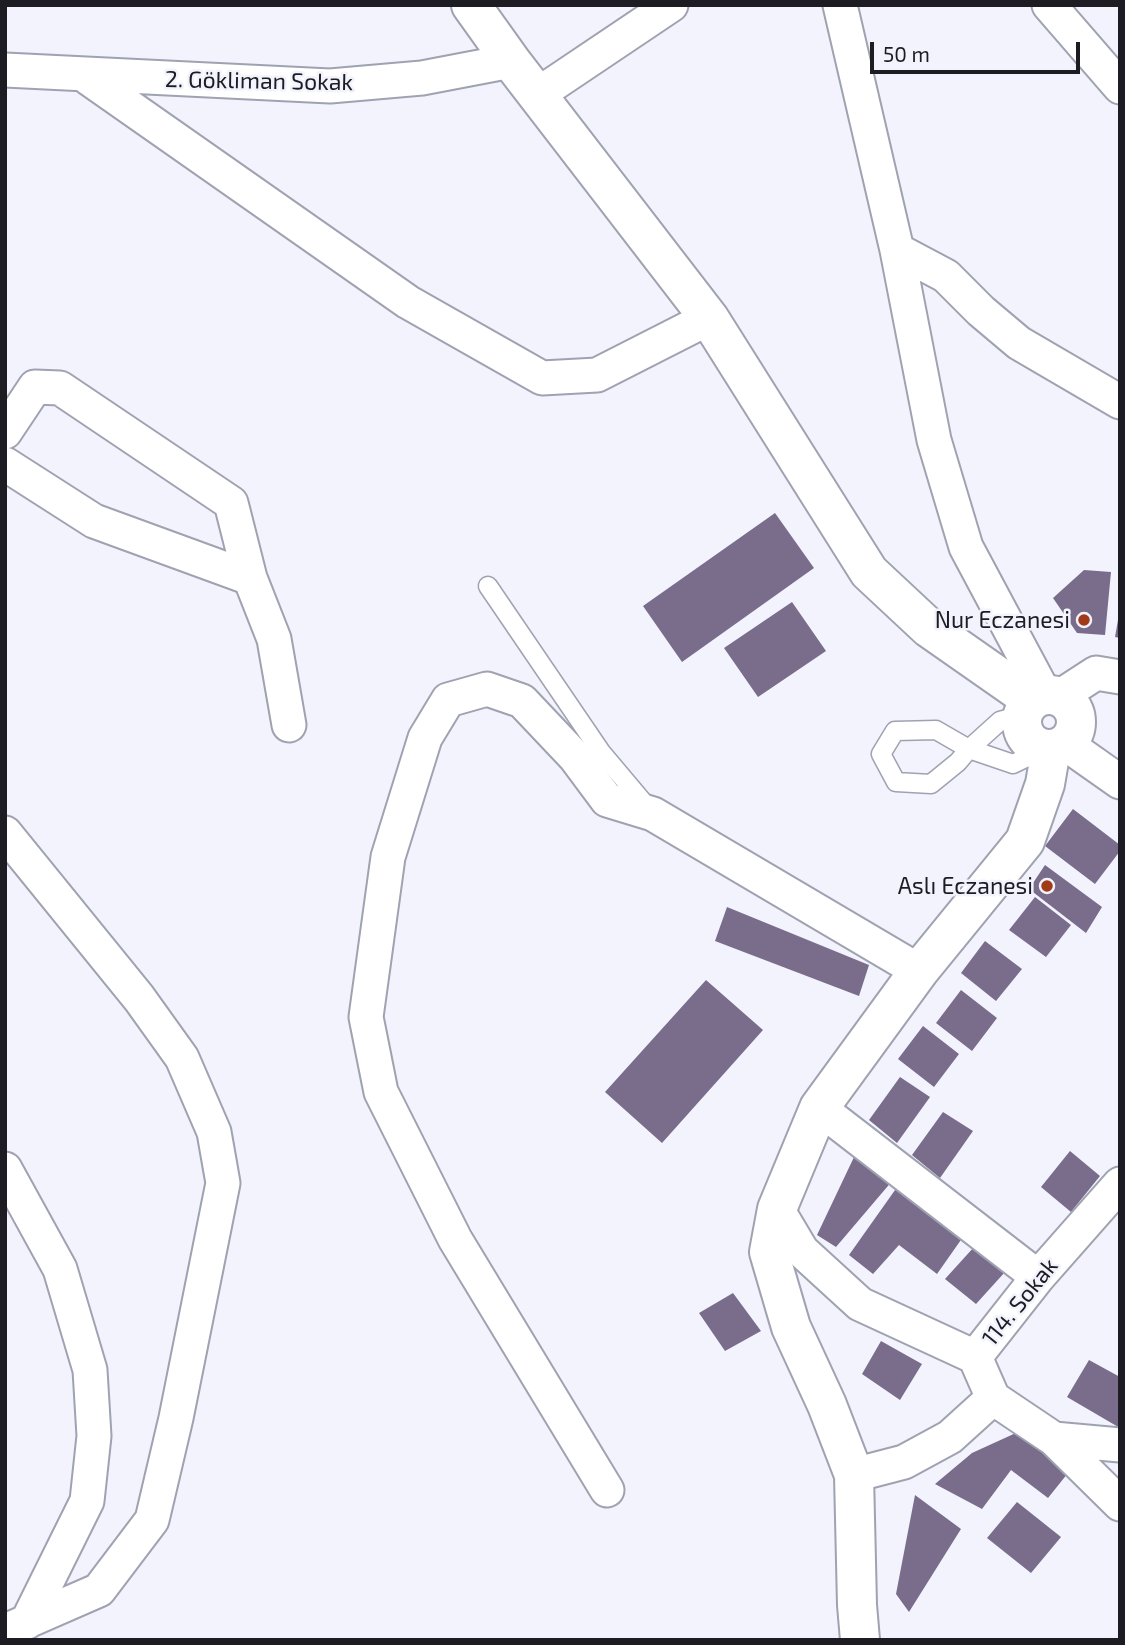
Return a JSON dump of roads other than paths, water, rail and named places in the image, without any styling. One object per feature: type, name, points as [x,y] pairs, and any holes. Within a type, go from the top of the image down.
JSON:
[{"type":"street","points":[[471,5],[709,318],[869,572],[929,628],[1040,702],[1073,709],[1076,719],[1076,728],[1054,747],[1045,784],[1025,841],[919,971],[819,1108],[777,1209],[769,1252],[791,1327],[827,1405],[854,1475],[860,1640]]},
{"type":"street","points":[[537,95],[671,5]]},
{"type":"street","points":[[840,5],[897,250],[934,440],[966,547],[1040,702]]},
{"type":"street","points":[[1049,5],[1120,87]]},
{"type":"street","name":"2. Gökliman Sokak","points":[[5,70],[330,86],[422,78],[511,61]]},
{"type":"street","points":[[84,75],[408,302],[542,378],[597,375],[709,318]]},
{"type":"street","points":[[897,250],[946,275],[981,311],[1019,342],[1120,402]]},
{"type":"street","points":[[5,432],[35,387],[60,388],[231,503],[250,578],[274,639],[289,725]]},
{"type":"street","points":[[5,464],[94,521],[250,578]]},
{"type":"street","points":[[1040,702],[1096,673],[1120,677]]},
{"type":"street","points":[[607,1490],[449,1227],[381,1092],[366,1017],[387,858],[425,738],[448,700],[487,688],[522,701],[575,757],[607,800],[653,814],[919,971]]},
{"type":"street","points":[[1054,747],[1120,782]]},
{"type":"street","points":[[5,833],[139,998],[182,1058],[214,1132],[223,1183],[176,1418],[152,1520],[99,1590],[16,1627]]},
{"type":"street","points":[[819,1108],[1038,1277]]},
{"type":"street","points":[[5,1169],[60,1269],[90,1370],[94,1436],[87,1501],[16,1627]]},
{"type":"street","name":"114. Sokak","points":[[993,1398],[975,1357],[1038,1277],[1120,1184]]},
{"type":"street","points":[[777,1209],[802,1251],[860,1304],[975,1357]]},
{"type":"street","points":[[854,1475],[904,1462],[950,1437],[993,1398],[1054,1439],[1120,1504]]},
{"type":"street","points":[[1054,1439],[1120,1446]]},
{"type":"lane","points":[[488,586],[601,752],[653,814]]},
{"type":"lane","points":[[1040,702],[1000,720],[969,749],[958,762],[931,784],[896,782],[881,754],[895,731],[936,730],[969,749],[1013,764],[1054,747]]},
{"type":"place","name":"Nur Eczanesi","points":[[1084,620]]},
{"type":"place","name":"Aslı Eczanesi","points":[[1047,886]]}]
